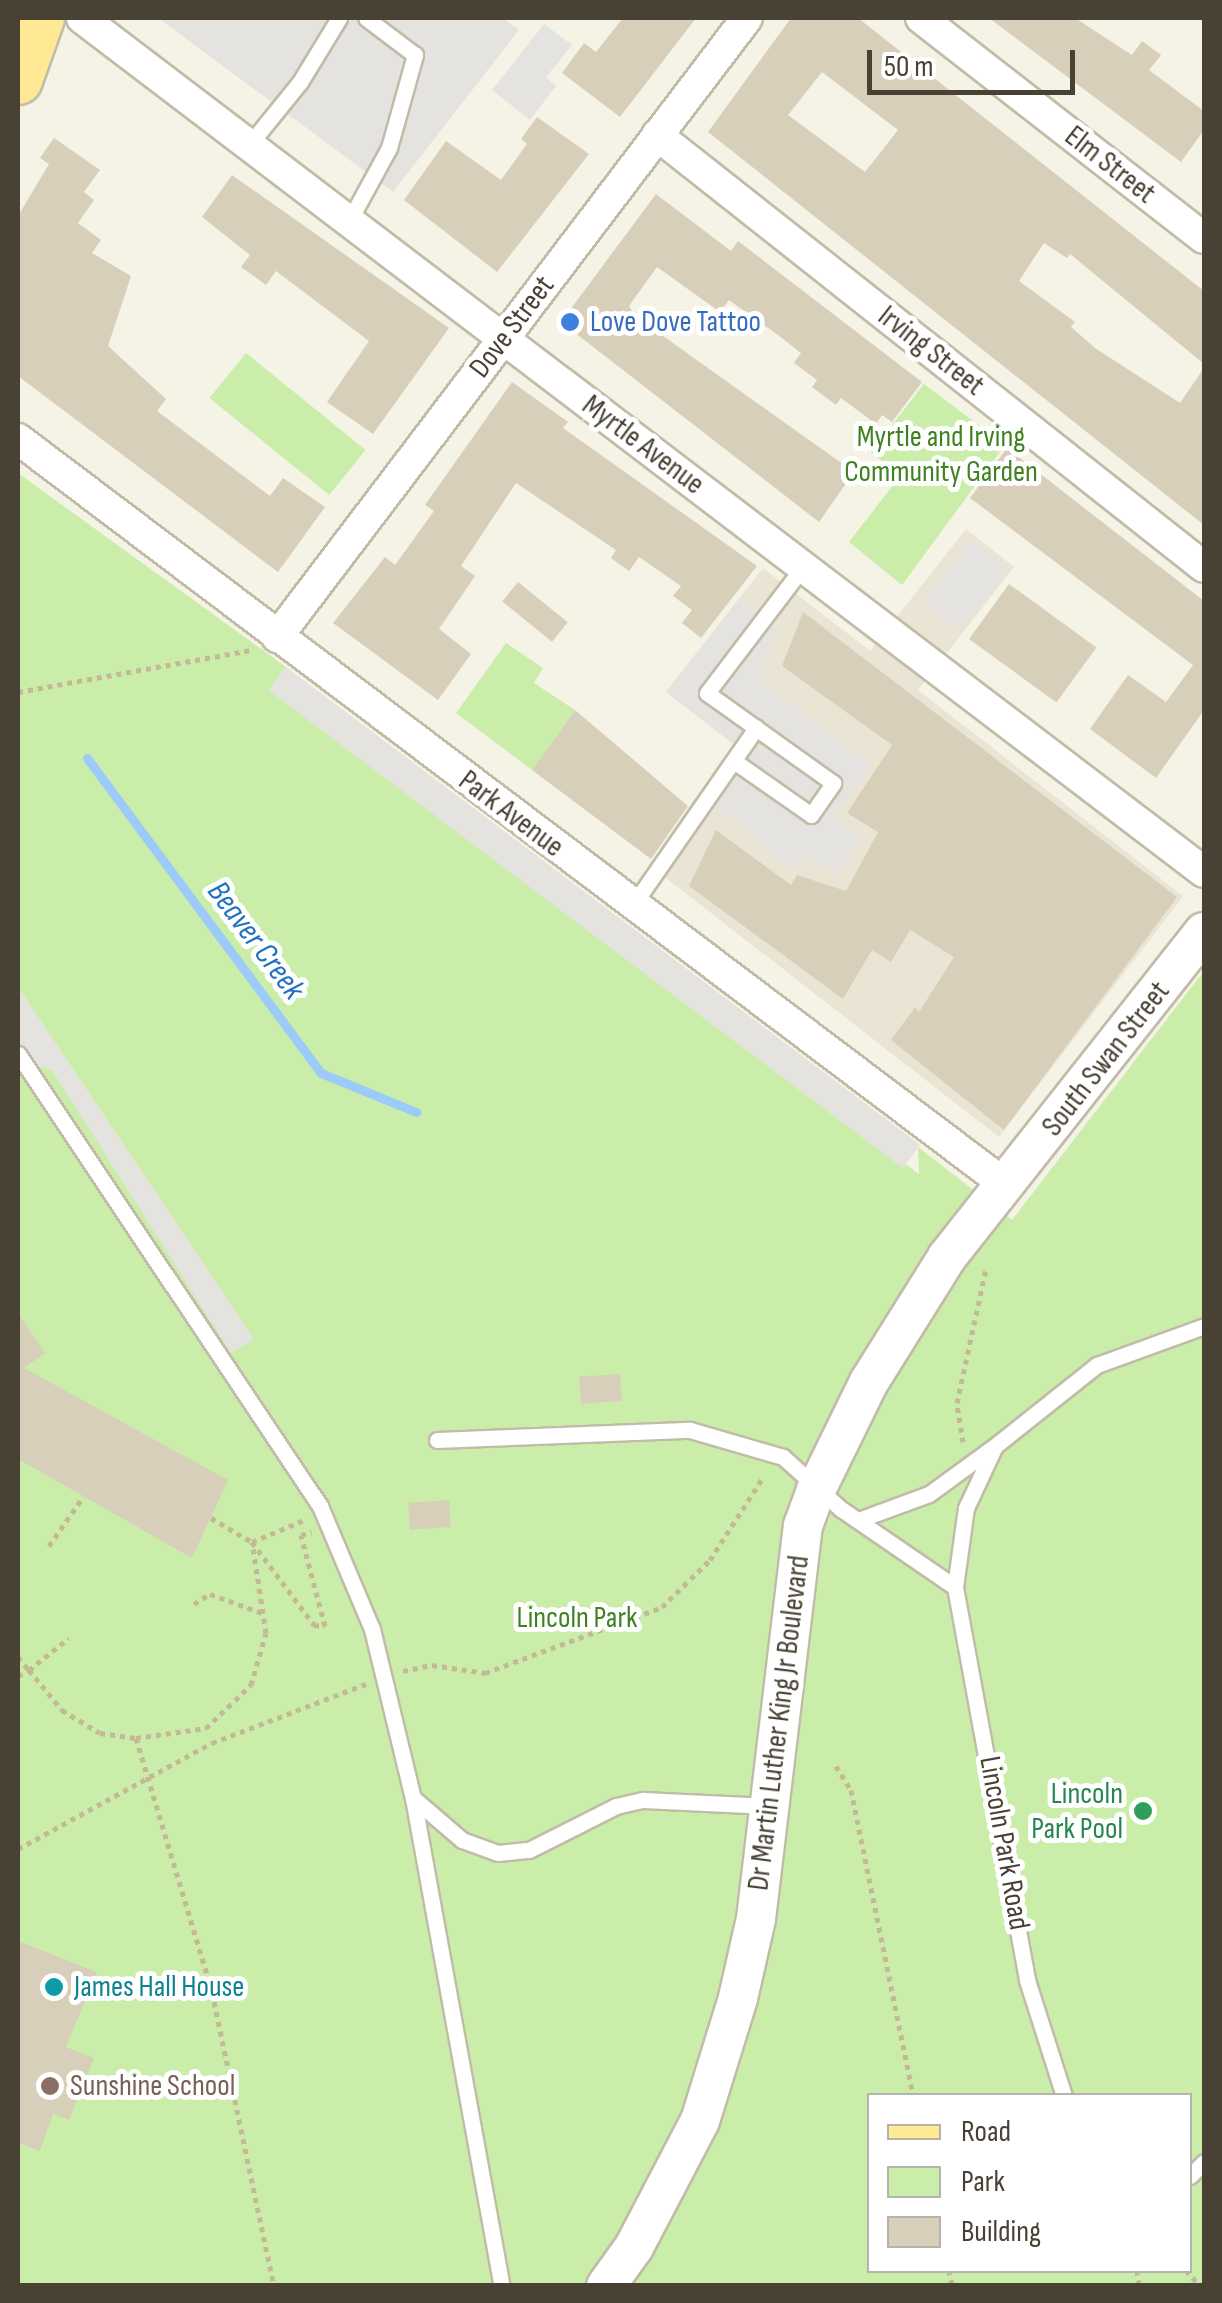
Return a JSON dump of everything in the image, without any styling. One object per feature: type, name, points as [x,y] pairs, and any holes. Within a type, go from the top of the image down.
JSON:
[{"type":"main road","points":[[18,80],[40,18]]},
{"type":"street","name":"Myrtle Avenue","points":[[82,18],[1204,872]]},
{"type":"street","name":"Dove Street","points":[[276,638],[747,18]]},
{"type":"street","name":"Elm Street","points":[[921,18],[1204,238]]},
{"type":"street","name":"Irving Street","points":[[658,135],[1204,567]]},
{"type":"street","name":"Park Avenue","points":[[18,439],[276,638],[1007,1186]]},
{"type":"street","name":"South Swan Street","points":[[1007,1186],[1204,932]]},
{"type":"street","name":"Dr Martin Luther King Jr Boulevard","points":[[606,2286],[634,2247],[700,2122],[756,1919],[803,1526],[816,1490],[869,1382],[947,1257],[1007,1186]]},
{"type":"lane","points":[[249,144],[300,82],[339,18]]},
{"type":"lane","points":[[349,221],[390,148],[415,55],[366,18]]},
{"type":"lane","points":[[734,761],[810,815],[833,784],[707,693],[803,567]]},
{"type":"lane","points":[[633,905],[756,728]]},
{"type":"lane","points":[[18,1054],[320,1506],[372,1629],[412,1798],[502,2286]]},
{"type":"lane","name":"Lincoln Park Road","points":[[861,1519],[929,1494],[1097,1365],[1204,1326]]},
{"type":"lane","points":[[437,1440],[690,1430],[782,1457],[816,1490],[955,1586]]},
{"type":"lane","name":"Lincoln Park Road","points":[[995,1446],[966,1508],[955,1586],[1027,1980],[1063,2093]]},
{"type":"lane","points":[[412,1798],[462,1840],[498,1852],[528,1850],[616,1806],[643,1800],[769,1806]]},
{"type":"path","points":[[18,692],[251,650],[276,638]]},
{"type":"path","points":[[972,1463],[958,1403],[986,1269]]},
{"type":"path","points":[[400,1672],[432,1665],[485,1673],[662,1607],[710,1560],[762,1478]]},
{"type":"path","points":[[49,1546],[83,1497]]},
{"type":"path","points":[[252,1542],[320,1506]]},
{"type":"path","points":[[211,1518],[252,1542],[314,1625],[325,1626],[301,1535],[329,1527]]},
{"type":"path","points":[[18,1658],[62,1710],[100,1733],[136,1738],[206,1728],[227,1714],[251,1686],[265,1614],[252,1542]]},
{"type":"path","points":[[194,1604],[210,1594],[265,1614]]},
{"type":"path","points":[[18,1676],[69,1638]]},
{"type":"path","points":[[18,1849],[212,1743],[366,1684]]},
{"type":"path","points":[[136,1738],[212,1992],[274,2286]]},
{"type":"path","points":[[836,1766],[851,1790],[912,2093]]},
{"type":"shaded area","points":[[158,18],[503,18],[519,30],[393,192]]},
{"type":"shaded area","points":[[544,24],[572,45],[546,77],[556,86],[530,120],[492,90]]},
{"type":"shaded area","points":[[966,529],[1014,567],[918,690],[1183,896],[999,1137],[652,867],[737,747],[666,692],[763,568],[870,651]]},
{"type":"shaded area","points":[[971,540],[1009,570],[961,631],[923,601]]},
{"type":"shaded area","points":[[739,599],[777,631],[759,680],[871,765],[835,816],[861,839],[839,872],[799,858],[793,871],[702,795],[737,746],[666,692]]},
{"type":"shaded area","points":[[286,667],[920,1145],[903,1168],[269,690]]},
{"type":"shaded area","points":[[18,987],[254,1339],[231,1353],[52,1070],[18,1061]]},
{"type":"green space","points":[[246,353],[366,450],[329,495],[209,398]]},
{"type":"green space","name":"Myrtle and Irving Community Garden","points":[[924,384],[1005,445],[902,585],[849,542],[900,476],[871,452]]},
{"type":"green space","name":"Lincoln Park","points":[[18,473],[286,667],[287,696],[919,1174],[918,1147],[1012,1220],[1204,971],[1204,2285],[18,2285]]},
{"type":"green space","points":[[506,643],[543,668],[534,683],[575,710],[532,770],[456,713]]},
{"type":"building","points":[[623,18],[696,18],[620,117],[562,73],[584,43],[596,52]]},
{"type":"building","points":[[791,18],[858,18],[1204,291],[1204,364],[1070,254],[1067,258],[1044,243],[1019,281],[1075,322],[1071,327],[1095,348],[1180,403],[1204,368],[1204,525],[708,132]],"holes":[[[822,72],[898,130],[865,172],[788,115]]]},
{"type":"building","points":[[989,18],[1075,18],[1132,55],[1142,41],[1161,55],[1149,70],[1204,111],[1204,130],[1181,162]]},
{"type":"building","points":[[537,117],[589,154],[497,272],[404,200],[446,141],[501,180],[527,144],[521,139]]},
{"type":"building","points":[[54,138],[100,170],[84,192],[94,200],[78,223],[101,240],[92,253],[131,276],[108,346],[166,399],[157,411],[270,496],[283,478],[325,507],[278,572],[18,376],[18,216],[49,164],[40,158]]},
{"type":"building","points":[[232,175],[449,328],[373,434],[327,402],[369,341],[276,271],[266,285],[241,267],[250,255],[202,217]]},
{"type":"building","points":[[656,194],[731,251],[738,241],[922,382],[892,422],[882,415],[876,424],[841,398],[836,405],[812,387],[817,380],[794,363],[801,353],[778,335],[729,300],[720,312],[657,267],[629,306],[635,316],[854,472],[819,522],[561,322]]},
{"type":"building","points":[[512,382],[568,422],[563,428],[757,566],[701,638],[682,623],[692,610],[673,596],[681,586],[639,557],[629,571],[611,558],[616,550],[516,483],[461,566],[475,576],[439,629],[471,654],[438,700],[333,623],[385,557],[395,565],[434,511],[425,505]]},
{"type":"building","points":[[1007,448],[1204,601],[1204,710],[1156,778],[1090,729],[1128,675],[1166,702],[1193,665],[970,498]]},
{"type":"building","points":[[518,582],[568,622],[552,642],[502,601]]},
{"type":"building","points":[[1009,584],[1096,647],[1056,702],[969,639]]},
{"type":"building","points":[[803,612],[1177,897],[1004,1130],[891,1040],[915,1007],[919,1012],[954,957],[910,930],[891,962],[872,950],[843,999],[689,886],[716,830],[791,885],[797,875],[846,891],[878,832],[847,813],[892,745],[782,666]]},
{"type":"building","points":[[575,710],[688,806],[651,859],[532,770]]},
{"type":"building","points":[[18,1313],[45,1353],[24,1368],[228,1480],[192,1558],[18,1459]]},
{"type":"building","points":[[620,1374],[622,1401],[581,1404],[579,1377]]},
{"type":"building","points":[[449,1500],[451,1527],[410,1530],[408,1503]]},
{"type":"building","points":[[18,1941],[97,1972],[66,2047],[94,2058],[69,2120],[53,2114],[40,2151],[18,2143]]},
{"type":"waterway","name":"Beaver Creek","points":[[87,758],[321,1073],[416,1112]]},
{"type":"place","name":"Love Dove Tattoo","points":[[570,322]]},
{"type":"place","name":"Lincoln Park Pool","points":[[1143,1811]]},
{"type":"place","name":"James Hall House","points":[[54,1987]]},
{"type":"place","name":"Sunshine School","points":[[50,2086]]}]
